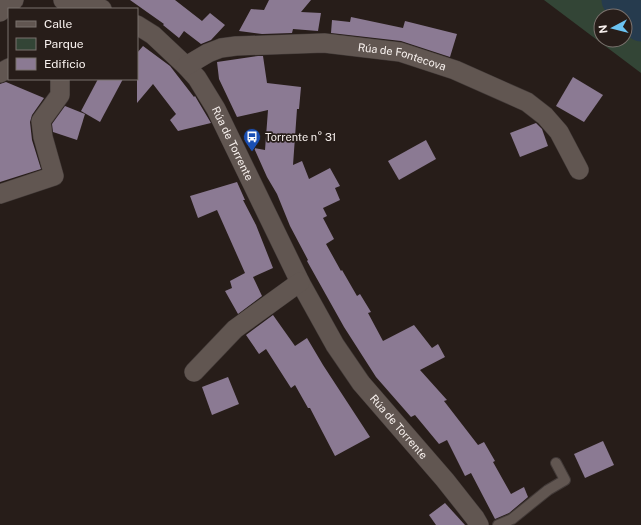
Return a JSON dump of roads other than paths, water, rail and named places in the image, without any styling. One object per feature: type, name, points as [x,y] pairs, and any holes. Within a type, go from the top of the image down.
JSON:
[{"type":"street","points":[[0,12],[14,0]]},
{"type":"street","name":"Rúa de Torrente","points":[[138,26],[153,35],[197,78],[216,109],[300,282],[335,345],[348,365],[445,480],[479,525]]},
{"type":"street","name":"Rúa de Fontecova","points":[[186,66],[208,53],[221,48],[236,46],[324,43],[400,52],[455,70],[527,102],[545,116],[559,132],[580,170]]},
{"type":"street","points":[[0,194],[54,176],[43,137],[41,121],[60,96],[60,80]]},
{"type":"street","points":[[194,372],[235,329],[300,282]]},
{"type":"lane","points":[[498,525],[512,519],[548,490],[565,480],[556,463]]},
{"type":"waterway","points":[[618,0],[641,25]]},
{"type":"place","name":"Torrente n° 31","points":[[252,152]]}]
